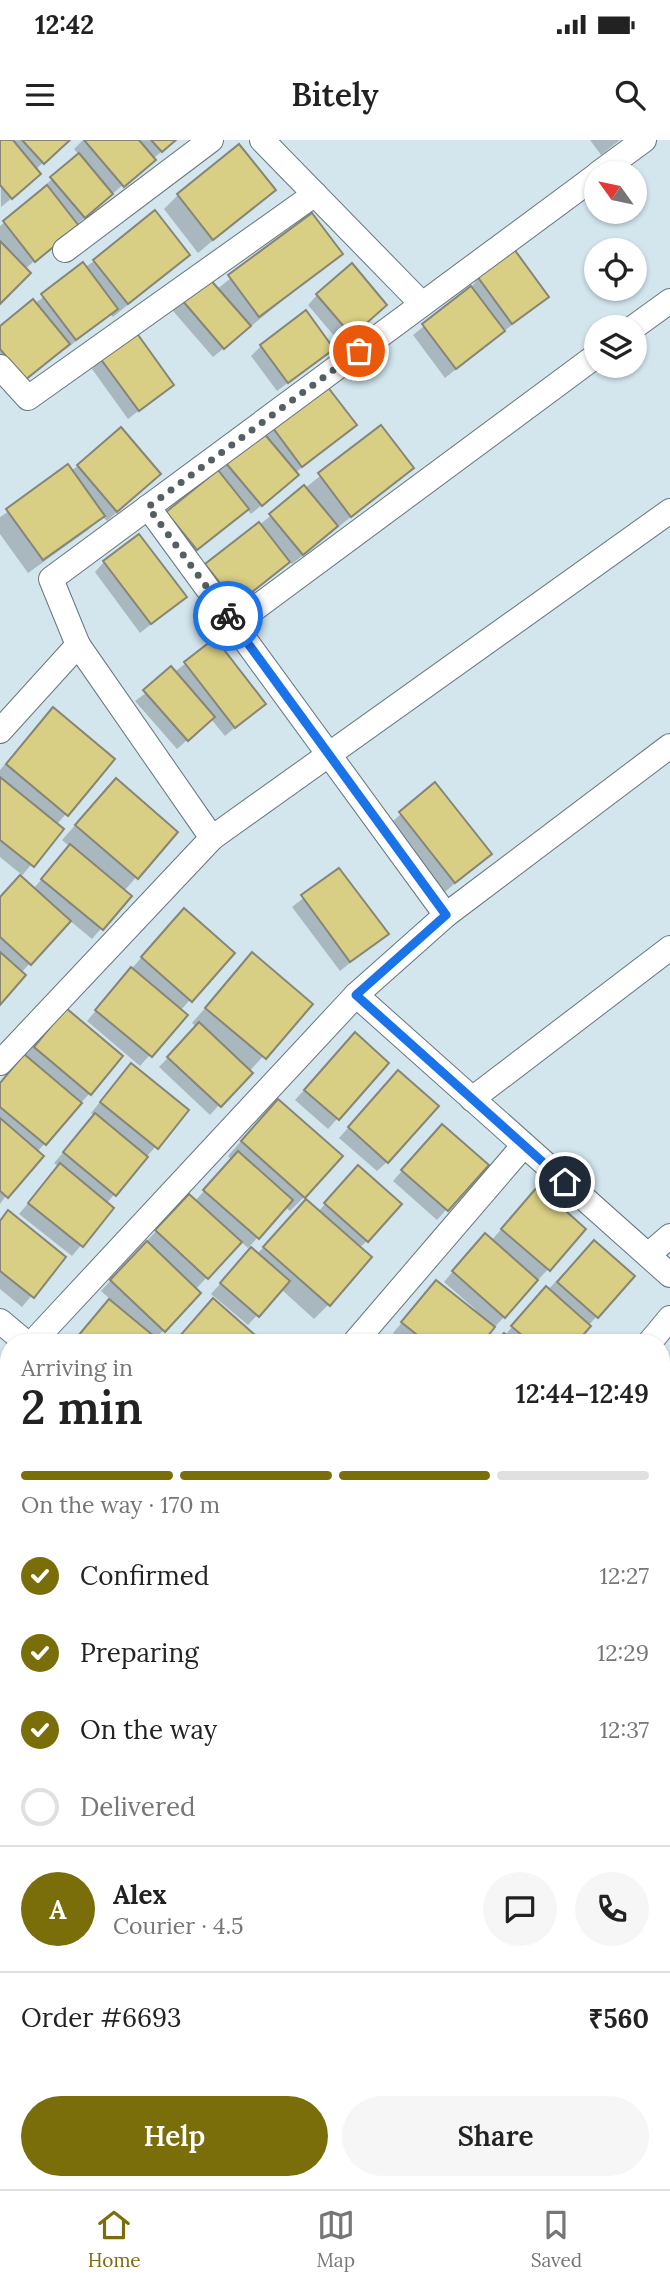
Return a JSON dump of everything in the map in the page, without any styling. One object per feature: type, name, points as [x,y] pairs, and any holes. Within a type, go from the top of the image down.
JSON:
[{"type":"street","points":[[65,250],[211,140]]},
{"type":"street","points":[[262,140],[422,304]]},
{"type":"street","points":[[616,161],[644,140]]},
{"type":"street","points":[[212,838],[78,645],[51,579],[584,184]]},
{"type":"street","points":[[0,367],[28,398],[315,194]]},
{"type":"street","points":[[647,318],[670,301]]},
{"type":"street","points":[[234,624],[584,365]]},
{"type":"street","points":[[148,507],[446,915]]},
{"type":"street","points":[[0,1063],[212,838],[670,511]]},
{"type":"street","points":[[0,731],[78,645]]},
{"type":"street","points":[[40,1334],[356,995],[446,915],[670,747]]},
{"type":"street","points":[[472,1098],[670,948]]},
{"type":"street","points":[[356,995],[670,1275]]},
{"type":"street","points":[[362,1334],[524,1145]]},
{"type":"street","points":[[648,1255],[670,1236]]},
{"type":"street","points":[[657,1334],[670,1318]]},
{"type":"street","points":[[0,1321],[15,1334]]},
{"type":"building","points":[[0,140],[13,140],[41,174],[12,199],[0,185]]},
{"type":"building","points":[[22,140],[70,140],[44,164]]},
{"type":"building","points":[[84,140],[139,140],[156,160],[124,187]]},
{"type":"building","points":[[151,140],[176,140],[162,152]]},
{"type":"building","points":[[239,144],[276,190],[213,240],[177,194]]},
{"type":"building","points":[[79,153],[113,194],[85,218],[50,177]]},
{"type":"building","points":[[47,185],[79,226],[35,262],[3,221]]},
{"type":"building","points":[[155,210],[190,255],[128,304],[93,260]]},
{"type":"building","points":[[312,213],[343,254],[259,317],[228,275]]},
{"type":"building","points":[[0,241],[31,273],[0,304]]},
{"type":"building","points":[[514,249],[549,297],[512,324],[477,276]]},
{"type":"building","points":[[83,262],[118,309],[76,340],[41,294]]},
{"type":"building","points":[[352,263],[387,305],[352,336],[316,294]]},
{"type":"building","points":[[208,277],[251,326],[224,349],[182,300]]},
{"type":"building","points":[[471,286],[505,331],[456,369],[422,324]]},
{"type":"building","points":[[33,299],[70,344],[25,380],[0,349],[0,326]]},
{"type":"building","points":[[306,310],[334,349],[288,383],[260,345]]},
{"type":"building","points":[[136,332],[174,385],[139,411],[100,358]]},
{"type":"building","points":[[327,386],[357,425],[302,467],[273,428]]},
{"type":"building","points":[[381,425],[414,468],[351,517],[318,473]]},
{"type":"building","points":[[121,427],[161,474],[117,512],[77,465]]},
{"type":"building","points":[[262,431],[299,475],[262,506],[225,462]]},
{"type":"building","points":[[68,464],[105,516],[43,560],[6,509]]},
{"type":"building","points":[[218,470],[249,509],[197,550],[166,512]]},
{"type":"building","points":[[304,485],[338,526],[303,555],[269,514]]},
{"type":"building","points":[[259,522],[290,562],[237,604],[205,564]]},
{"type":"building","points":[[139,534],[187,597],[151,624],[103,561]]},
{"type":"building","points":[[215,638],[266,704],[235,728],[184,662]]},
{"type":"building","points":[[171,666],[215,717],[188,741],[143,690]]},
{"type":"building","points":[[53,707],[115,759],[68,816],[6,764]]},
{"type":"building","points":[[0,777],[64,829],[34,867],[0,840]]},
{"type":"building","points":[[116,778],[178,832],[138,879],[75,825]]},
{"type":"building","points":[[435,782],[492,854],[455,883],[399,812]]},
{"type":"building","points":[[70,844],[132,896],[103,930],[41,879]]},
{"type":"building","points":[[339,868],[389,934],[350,962],[301,895]]},
{"type":"building","points":[[20,875],[71,921],[31,965],[0,937],[0,897]]},
{"type":"building","points":[[184,908],[235,953],[192,1002],[141,957]]},
{"type":"building","points":[[0,952],[26,975],[0,1005]]},
{"type":"building","points":[[252,952],[313,1004],[266,1059],[205,1008]]},
{"type":"building","points":[[131,967],[188,1015],[152,1057],[95,1010]]},
{"type":"building","points":[[66,1008],[123,1056],[91,1095],[34,1047]]},
{"type":"building","points":[[199,1022],[253,1073],[221,1107],[167,1057]]},
{"type":"building","points":[[355,1032],[389,1063],[339,1120],[304,1090]]},
{"type":"building","points":[[24,1054],[82,1103],[46,1145],[0,1107],[0,1083]]},
{"type":"building","points":[[131,1063],[189,1110],[158,1149],[100,1102]]},
{"type":"building","points":[[398,1070],[439,1106],[388,1163],[348,1127]]},
{"type":"building","points":[[278,1099],[343,1156],[305,1198],[241,1141]]},
{"type":"building","points":[[95,1113],[148,1157],[116,1196],[63,1152]]},
{"type":"building","points":[[0,1118],[44,1156],[8,1198],[0,1191]]},
{"type":"building","points":[[442,1124],[489,1165],[448,1211],[401,1170]]},
{"type":"building","points":[[238,1151],[293,1200],[259,1239],[203,1190]]},
{"type":"building","points":[[60,1163],[114,1208],[83,1247],[28,1203]]},
{"type":"building","points":[[358,1165],[402,1204],[368,1242],[324,1203]]},
{"type":"building","points":[[538,1186],[586,1229],[550,1271],[501,1229]]},
{"type":"building","points":[[189,1194],[242,1242],[208,1279],[155,1230]]},
{"type":"building","points":[[306,1199],[372,1257],[330,1306],[263,1247]]},
{"type":"building","points":[[8,1210],[66,1257],[34,1298],[0,1271],[0,1221]]},
{"type":"building","points":[[485,1233],[538,1280],[505,1318],[452,1271]]},
{"type":"building","points":[[594,1240],[635,1276],[598,1318],[557,1282]]},
{"type":"building","points":[[147,1241],[201,1293],[165,1332],[110,1280]]},
{"type":"building","points":[[251,1247],[290,1281],[259,1317],[220,1283]]},
{"type":"building","points":[[436,1280],[495,1327],[489,1334],[416,1334],[401,1322]]},
{"type":"building","points":[[546,1286],[591,1326],[584,1334],[520,1334],[511,1326]]},
{"type":"building","points":[[213,1298],[254,1334],[182,1334]]},
{"type":"building","points":[[109,1299],[151,1334],[80,1334]]},
{"type":"way so far","points":[[228,616],[148,507],[359,351]]},
{"type":"route","points":[[228,616],[446,915],[356,995],[565,1182]]}]
